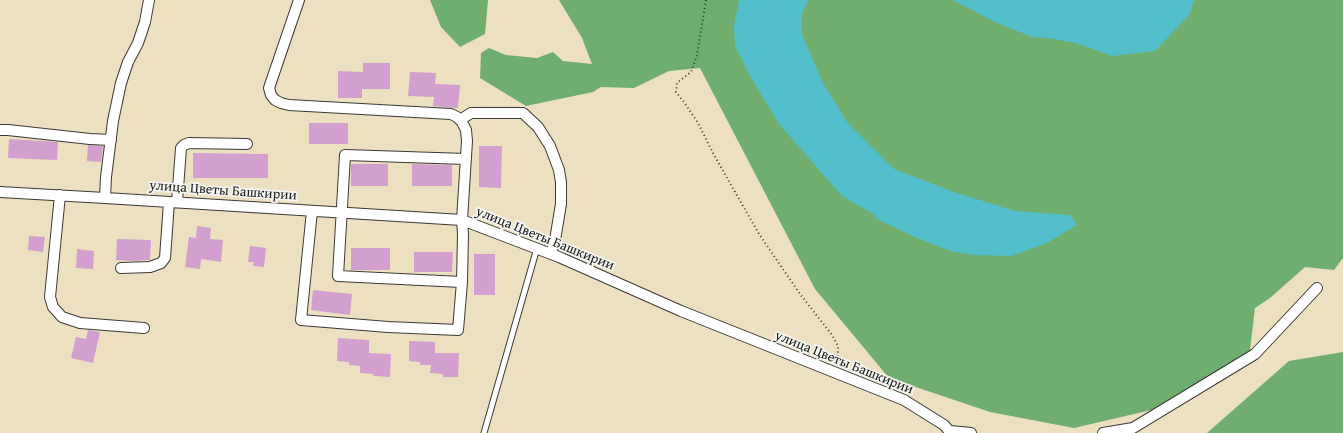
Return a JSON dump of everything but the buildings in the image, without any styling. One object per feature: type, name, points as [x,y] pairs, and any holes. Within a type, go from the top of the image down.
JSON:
[{"type":"street","points":[[105,198],[111,140],[121,83],[128,62],[138,43],[145,22],[149,0]]},
{"type":"street","points":[[299,0],[269,88],[271,95],[275,100],[289,105],[451,114],[460,120],[466,130],[467,140],[462,220],[462,282],[458,330],[388,327],[301,320],[312,211]]},
{"type":"street","points":[[460,120],[471,113],[523,113],[538,127],[550,146],[559,170],[561,182],[561,204],[555,240],[550,253]]},
{"type":"street","points":[[0,130],[111,140]]},
{"type":"street","points":[[121,268],[150,267],[161,263],[165,258],[181,148],[184,144],[247,144]]},
{"type":"street","points":[[462,282],[338,276],[345,155],[466,159]]},
{"type":"street","name":"улица Цветы Башкирии","points":[[0,192],[462,220],[550,253],[681,312],[904,400],[944,425],[950,432]]},
{"type":"street","points":[[60,195],[50,297],[53,307],[62,317],[80,323],[144,328]]},
{"type":"street","points":[[1103,433],[1134,428],[1255,354],[1317,288]]},
{"type":"street","points":[[950,432],[971,433]]},
{"type":"lane","points":[[484,433],[537,248]]},
{"type":"path","points":[[706,0],[697,55],[691,72],[678,83],[676,92],[698,123],[714,156],[759,234],[800,294],[832,334],[838,346],[839,374]]},
{"type":"green space","points":[[430,0],[488,0],[485,34],[460,47],[441,27]]},
{"type":"green space","points":[[559,0],[1343,0],[1343,258],[1334,270],[1305,267],[1270,298],[1255,308],[1250,350],[1177,404],[1074,428],[990,412],[889,378],[815,289],[700,68],[669,71],[634,88],[601,87],[593,92],[526,106],[480,78],[481,53],[489,48],[506,55],[537,58],[553,52],[563,61],[592,64],[582,38]]},
{"type":"green space","points":[[1343,352],[1343,433],[1207,433],[1289,361]]},
{"type":"water","points":[[739,0],[808,0],[802,13],[802,35],[823,83],[847,122],[894,169],[954,192],[1015,211],[1070,215],[1077,225],[1047,243],[1011,256],[973,255],[951,251],[917,238],[879,220],[872,213],[842,196],[779,124],[750,76],[735,46],[734,25]]},
{"type":"water","points":[[953,0],[1194,0],[1189,15],[1155,51],[1112,56],[1076,43],[1032,37],[993,21]]}]
